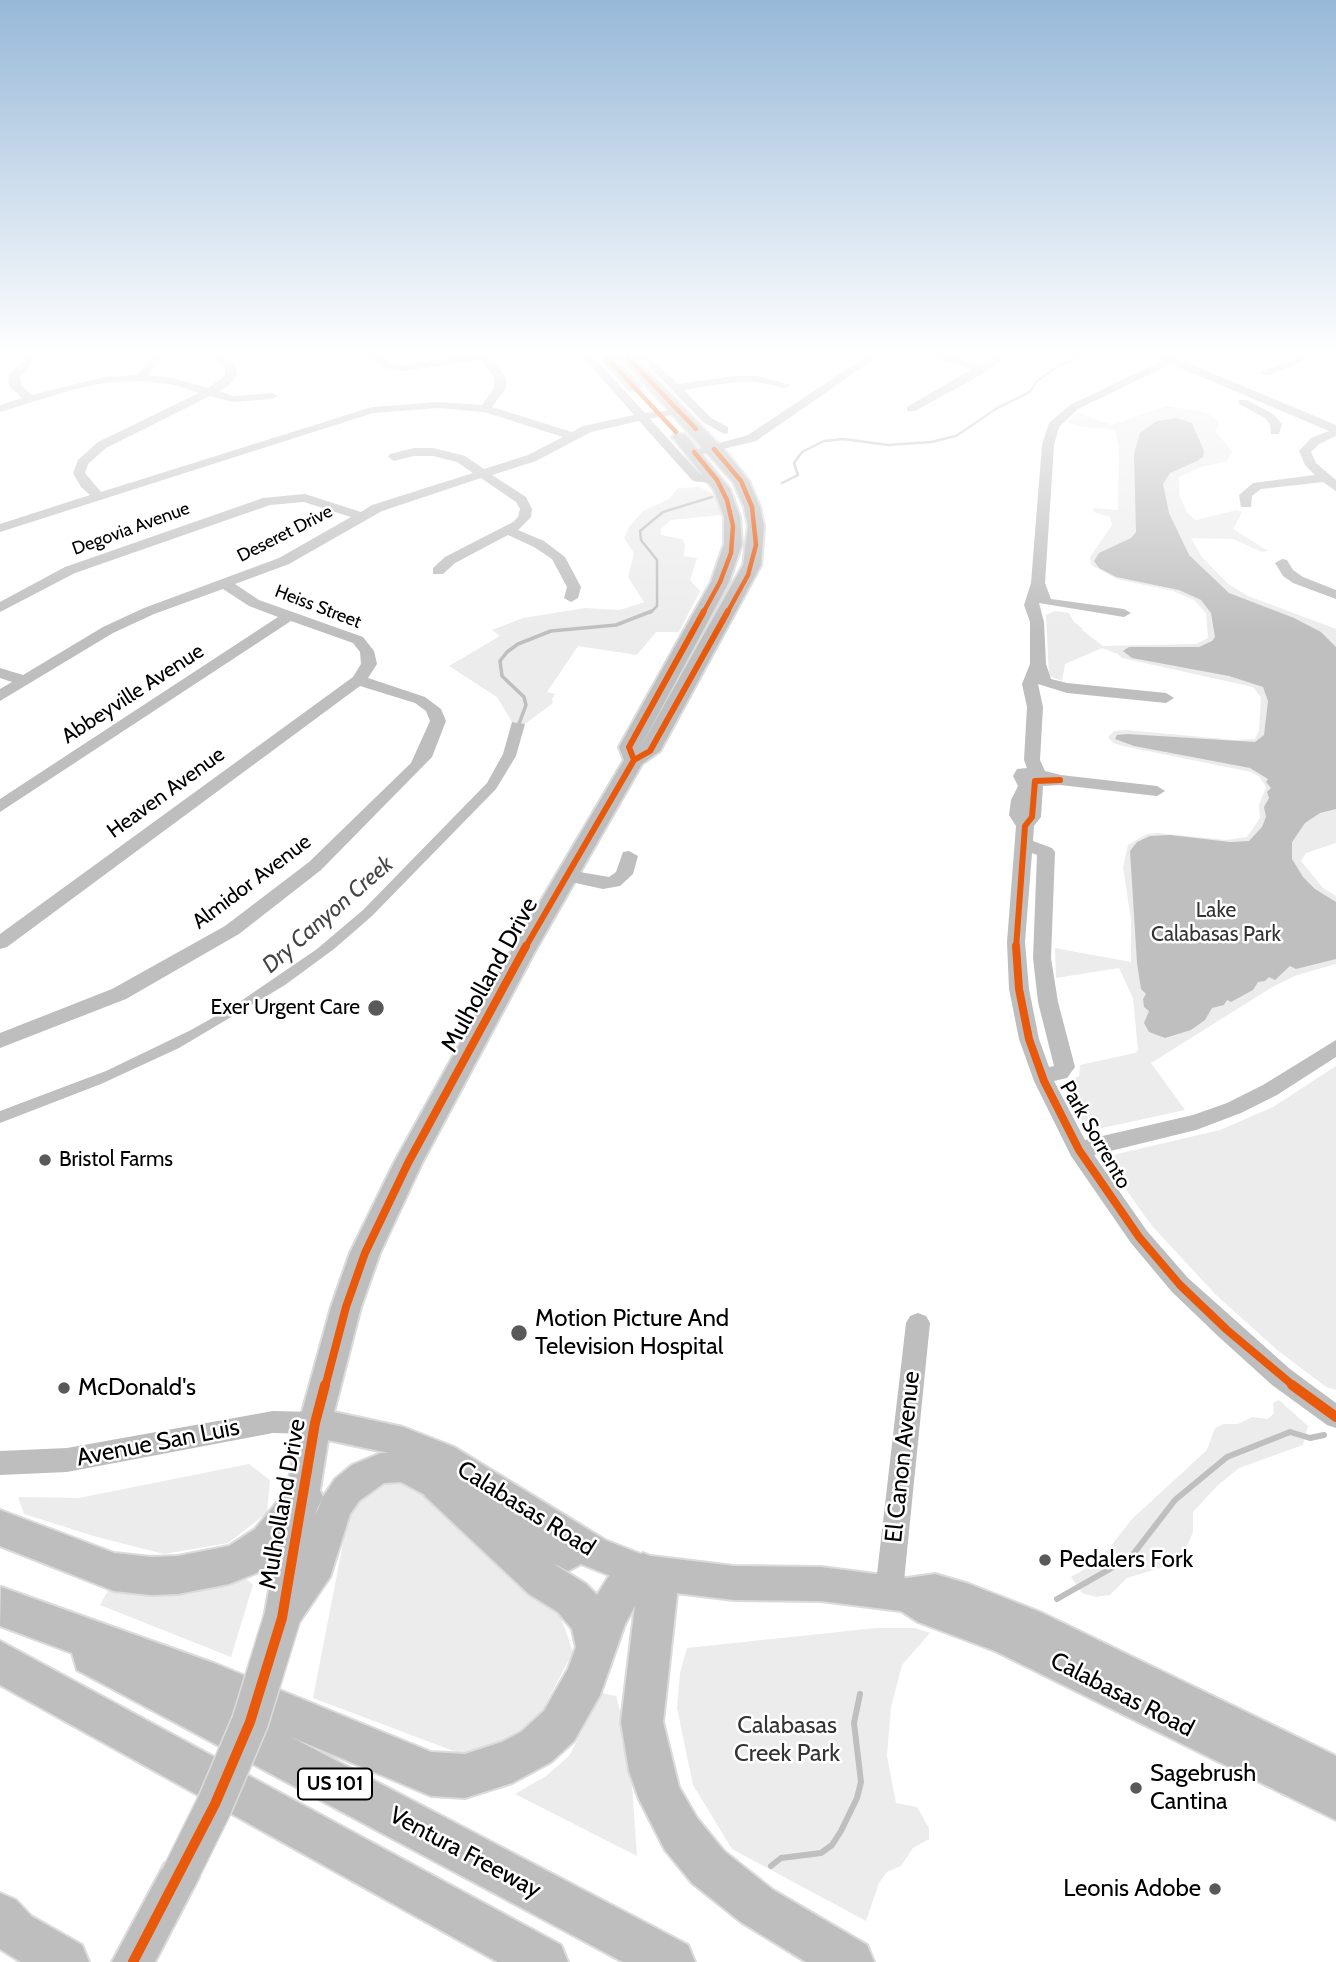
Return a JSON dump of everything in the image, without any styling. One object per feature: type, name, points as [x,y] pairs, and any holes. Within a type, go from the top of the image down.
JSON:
[{"type":"highway","points":[[438,1484],[543,1580],[572,1598],[585,1612],[592,1625],[596,1644]]},
{"type":"highway","points":[[0,1528],[114,1572],[152,1576],[178,1575],[229,1565],[250,1557],[269,1542],[304,1497]]},
{"type":"highway","points":[[0,1607],[216,1685],[431,1774],[465,1776],[512,1761],[536,1747],[559,1726],[585,1680],[596,1644],[615,1601],[643,1572],[657,1594],[642,1722],[651,1771],[661,1799],[681,1834],[708,1867],[757,1906],[850,1962]]},
{"type":"highway","name":"Ventura Freeway","points":[[0,1607],[671,1962]]},
{"type":"highway","name":"US 101","points":[[0,1662],[544,1962]]},
{"type":"highway","points":[[0,1916],[15,1932],[65,1962]]},
{"type":"main road","name":"Mulholland Drive","points":[[634,760],[629,747],[720,582],[731,553],[732,517],[727,500],[717,481],[691,449]]},
{"type":"main road","name":"Mulholland Drive","points":[[133,1962],[215,1804],[250,1722],[282,1618],[316,1423],[346,1307],[365,1253],[408,1163],[522,953],[634,760],[650,751],[743,585],[756,545],[754,516],[745,490],[735,473],[713,449]]},
{"type":"main road","points":[[673,668],[696,672]]},
{"type":"main road","name":"Calabasas Road","points":[[316,1423],[376,1435],[442,1457],[593,1552],[643,1572],[710,1581],[821,1584],[898,1593],[935,1591],[969,1601],[1040,1630],[1336,1776]]},
{"type":"main road","points":[[282,1618],[318,1565],[335,1508],[347,1490],[363,1476],[381,1468],[401,1467],[438,1484],[583,1563],[607,1569],[643,1572]]},
{"type":"main road","name":"Calabasas Road","points":[[898,1593],[930,1611],[1003,1636],[1336,1801]]},
{"type":"street","points":[[98,449],[82,463],[79,473],[85,484],[98,496]]},
{"type":"street","points":[[0,528],[249,449]]},
{"type":"street","name":"Deseret Drive","points":[[0,696],[108,630],[149,611],[284,561],[361,516],[395,500],[484,474],[532,458],[550,449]]},
{"type":"street","points":[[670,449],[697,478],[717,481]]},
{"type":"street","points":[[694,452],[713,449]]},
{"type":"street","points":[[1048,449],[1038,583],[1038,685],[1166,698]]},
{"type":"street","points":[[1308,449],[1307,461],[1336,487]]},
{"type":"street","points":[[394,457],[414,452],[449,454],[521,500],[526,509],[524,517],[509,531],[450,560],[438,571]]},
{"type":"street","points":[[1246,504],[1245,495],[1257,486],[1324,478]]},
{"type":"street","name":"Degovia Avenue","points":[[0,608],[70,570],[268,501],[306,498],[361,516]]},
{"type":"street","points":[[509,531],[539,544],[558,557],[573,587],[571,598]]},
{"type":"street","points":[[1282,563],[1287,573],[1298,580],[1336,595]]},
{"type":"street","name":"Heiss Street","points":[[225,584],[254,603],[358,640],[368,652],[369,664],[359,680]]},
{"type":"street","points":[[1038,608],[1125,613]]},
{"type":"street","name":"Abbeyville Avenue","points":[[0,807],[289,616]]},
{"type":"street","points":[[0,673],[25,681]]},
{"type":"street","name":"Heaven Avenue","points":[[0,943],[359,680]]},
{"type":"street","name":"Almidor Avenue","points":[[0,1041],[119,994],[164,971],[232,930],[315,866],[417,766],[424,757],[438,721],[433,709],[420,700],[359,680]]},
{"type":"street","name":"Park Sorrento","points":[[1038,685],[1031,773],[1032,817],[1024,835],[1016,942],[1019,989],[1029,1039],[1042,1076],[1079,1150],[1139,1237],[1180,1285],[1281,1377],[1336,1417]]},
{"type":"street","points":[[1031,773],[1060,780],[1157,791]]},
{"type":"street","points":[[1024,835],[1046,852],[1042,958],[1048,1002],[1065,1067],[1060,1073],[1042,1076]]},
{"type":"street","points":[[568,876],[603,883],[614,882],[624,874],[629,856]]},
{"type":"street","points":[[1079,1150],[1196,1122],[1234,1108],[1270,1090],[1336,1047]]},
{"type":"street","name":"El Canon Avenue","points":[[898,1593],[918,1323]]},
{"type":"street","name":"Avenue San Luis","points":[[0,1463],[67,1460],[273,1422],[316,1423]]},
{"type":"green space","name":"Lake Calabasas Park","points":[[1119,449],[1230,449],[1232,451],[1227,461],[1201,467],[1179,477],[1179,494],[1187,513],[1196,520],[1237,510],[1242,512],[1233,529],[1268,551],[1262,552],[1233,539],[1191,538],[1201,556],[1227,583],[1248,596],[1336,629],[1336,843],[1306,853],[1301,861],[1323,888],[1336,896],[1336,964],[1297,975],[1274,986],[1151,1063],[1185,1110],[1093,1130],[1084,1125],[1066,1088],[1067,1083],[1079,1076],[1080,1065],[1135,1053],[1138,1050],[1133,998],[1119,968],[1056,978],[1055,948],[1131,962],[1131,919],[1123,867],[1128,845],[1147,834],[1157,833],[1226,840],[1247,837],[1260,818],[1259,805],[1266,787],[1259,776],[1251,772],[1123,746],[1113,743],[1108,737],[1114,731],[1127,730],[1234,740],[1255,739],[1259,730],[1261,697],[1253,687],[1122,658],[1102,648],[1065,664],[1062,681],[1049,676],[1046,615],[1055,611],[1069,613],[1082,630],[1103,646],[1196,644],[1208,638],[1206,613],[1194,600],[1173,591],[1117,579],[1091,565],[1090,557],[1112,525],[1110,517],[1094,512],[1093,508],[1118,510]]},
{"type":"green space","points":[[700,487],[715,495],[721,515],[671,520],[661,529],[661,535],[682,539],[685,544],[684,556],[697,558],[690,580],[700,591],[679,632],[656,632],[637,655],[578,646],[547,692],[555,694],[553,703],[525,724],[512,722],[497,697],[449,666],[500,636],[492,630],[523,618],[585,608],[620,610],[644,602],[628,577],[634,553],[624,538],[629,527],[643,511],[669,499],[678,488]]},
{"type":"green space","points":[[1336,1066],[1336,1390],[1326,1387],[1276,1349],[1215,1294],[1152,1226],[1109,1166],[1109,1158],[1220,1130],[1273,1107]]},
{"type":"green space","points":[[1279,1400],[1308,1426],[1303,1445],[1239,1468],[1217,1486],[1193,1512],[1193,1532],[1184,1553],[1163,1567],[1127,1578],[1110,1595],[1096,1597],[1082,1593],[1071,1577],[1100,1560],[1132,1519],[1207,1450],[1215,1428],[1224,1424],[1238,1424],[1252,1417],[1268,1419],[1274,1413],[1273,1403]]},
{"type":"green space","points":[[249,1464],[270,1480],[267,1513],[228,1543],[164,1554],[24,1514],[18,1497],[79,1498]]},
{"type":"green space","points":[[409,1477],[558,1609],[573,1652],[533,1728],[472,1758],[313,1698],[349,1512],[363,1486]]},
{"type":"green space","points":[[245,1578],[253,1585],[231,1657],[100,1605],[112,1583],[173,1588]]},
{"type":"green space","name":"Calabasas Creek Park","points":[[876,1628],[915,1628],[930,1633],[902,1665],[891,1707],[887,1756],[896,1803],[917,1807],[929,1828],[929,1839],[913,1848],[901,1866],[887,1872],[879,1883],[866,1921],[732,1849],[693,1785],[677,1708],[680,1673],[687,1648]]},
{"type":"green space","points":[[602,1693],[616,1696],[629,1744],[637,1856],[515,1794],[546,1776],[569,1756]]},
{"type":"shaded area","name":"Lake Calabasas Park","points":[[1136,449],[1203,449],[1203,457],[1170,473],[1163,484],[1169,513],[1189,555],[1229,593],[1294,618],[1321,632],[1336,647],[1336,809],[1320,813],[1305,823],[1292,842],[1292,859],[1303,877],[1315,889],[1336,902],[1336,959],[1296,969],[1290,966],[1275,980],[1269,977],[1231,1002],[1227,1000],[1224,1005],[1212,1008],[1205,1020],[1191,1030],[1165,1038],[1149,1032],[1144,1023],[1149,1011],[1144,1007],[1143,999],[1146,994],[1141,989],[1137,963],[1130,851],[1137,842],[1150,836],[1249,841],[1262,827],[1266,817],[1264,807],[1269,798],[1267,792],[1271,788],[1266,782],[1268,779],[1250,768],[1134,746],[1115,739],[1117,735],[1127,734],[1255,742],[1264,735],[1268,701],[1263,687],[1229,676],[1132,658],[1123,651],[1129,647],[1199,647],[1215,637],[1211,613],[1201,600],[1179,590],[1116,577],[1099,568],[1094,561],[1099,553],[1131,538],[1136,532]]},
{"type":"shaded area","points":[[512,722],[525,724],[516,756],[496,789],[372,916],[334,949],[285,985],[179,1048],[101,1084],[0,1123],[0,1111],[106,1071],[191,1030],[235,1005],[317,949],[363,910],[487,783],[503,754]]},
{"type":"waterway","name":"Dry Canyon Creek","points":[[782,483],[798,475],[794,463],[802,452],[809,449]]},
{"type":"waterway","name":"Dry Canyon Creek","points":[[652,611],[657,606],[657,560],[641,540],[640,531],[663,512],[712,497]]},
{"type":"waterway","name":"Dry Canyon Creek","points":[[517,729],[526,705],[524,697],[502,676],[500,661],[507,652],[518,644],[551,631],[616,625],[652,611]]},
{"type":"waterway","points":[[1057,1599],[1131,1557],[1175,1500],[1227,1457],[1290,1432],[1310,1438],[1324,1435]]},
{"type":"waterway","points":[[771,1866],[781,1858],[821,1853],[832,1845],[841,1831],[857,1798],[861,1782],[854,1723],[860,1694]]},
{"type":"cycle path","points":[[133,1962],[215,1804],[250,1722],[282,1618],[315,1423],[346,1307],[365,1253],[408,1163],[522,953],[634,760],[650,751],[748,575],[756,545],[752,507],[741,481],[714,449]]},
{"type":"cycle path","points":[[634,760],[629,747],[720,582],[731,553],[733,526],[727,500],[717,480],[694,452]]},
{"type":"cycle path","points":[[1060,780],[1035,781],[1032,817],[1025,826],[1016,942],[1019,989],[1029,1039],[1044,1081],[1079,1150],[1139,1237],[1180,1285],[1281,1377],[1336,1417]]},
{"type":"place","name":"Exer Urgent Care","points":[[376,1008]]},
{"type":"place","name":"Bristol Farms","points":[[45,1160]]},
{"type":"place","name":"Motion Picture And Television Hospital","points":[[519,1333]]},
{"type":"place","name":"McDonald's","points":[[64,1388]]},
{"type":"place","name":"Pedalers Fork","points":[[1045,1560]]},
{"type":"place","name":"Sagebrush Cantina","points":[[1136,1788]]},
{"type":"place","name":"Leonis Adobe","points":[[1215,1889]]}]
